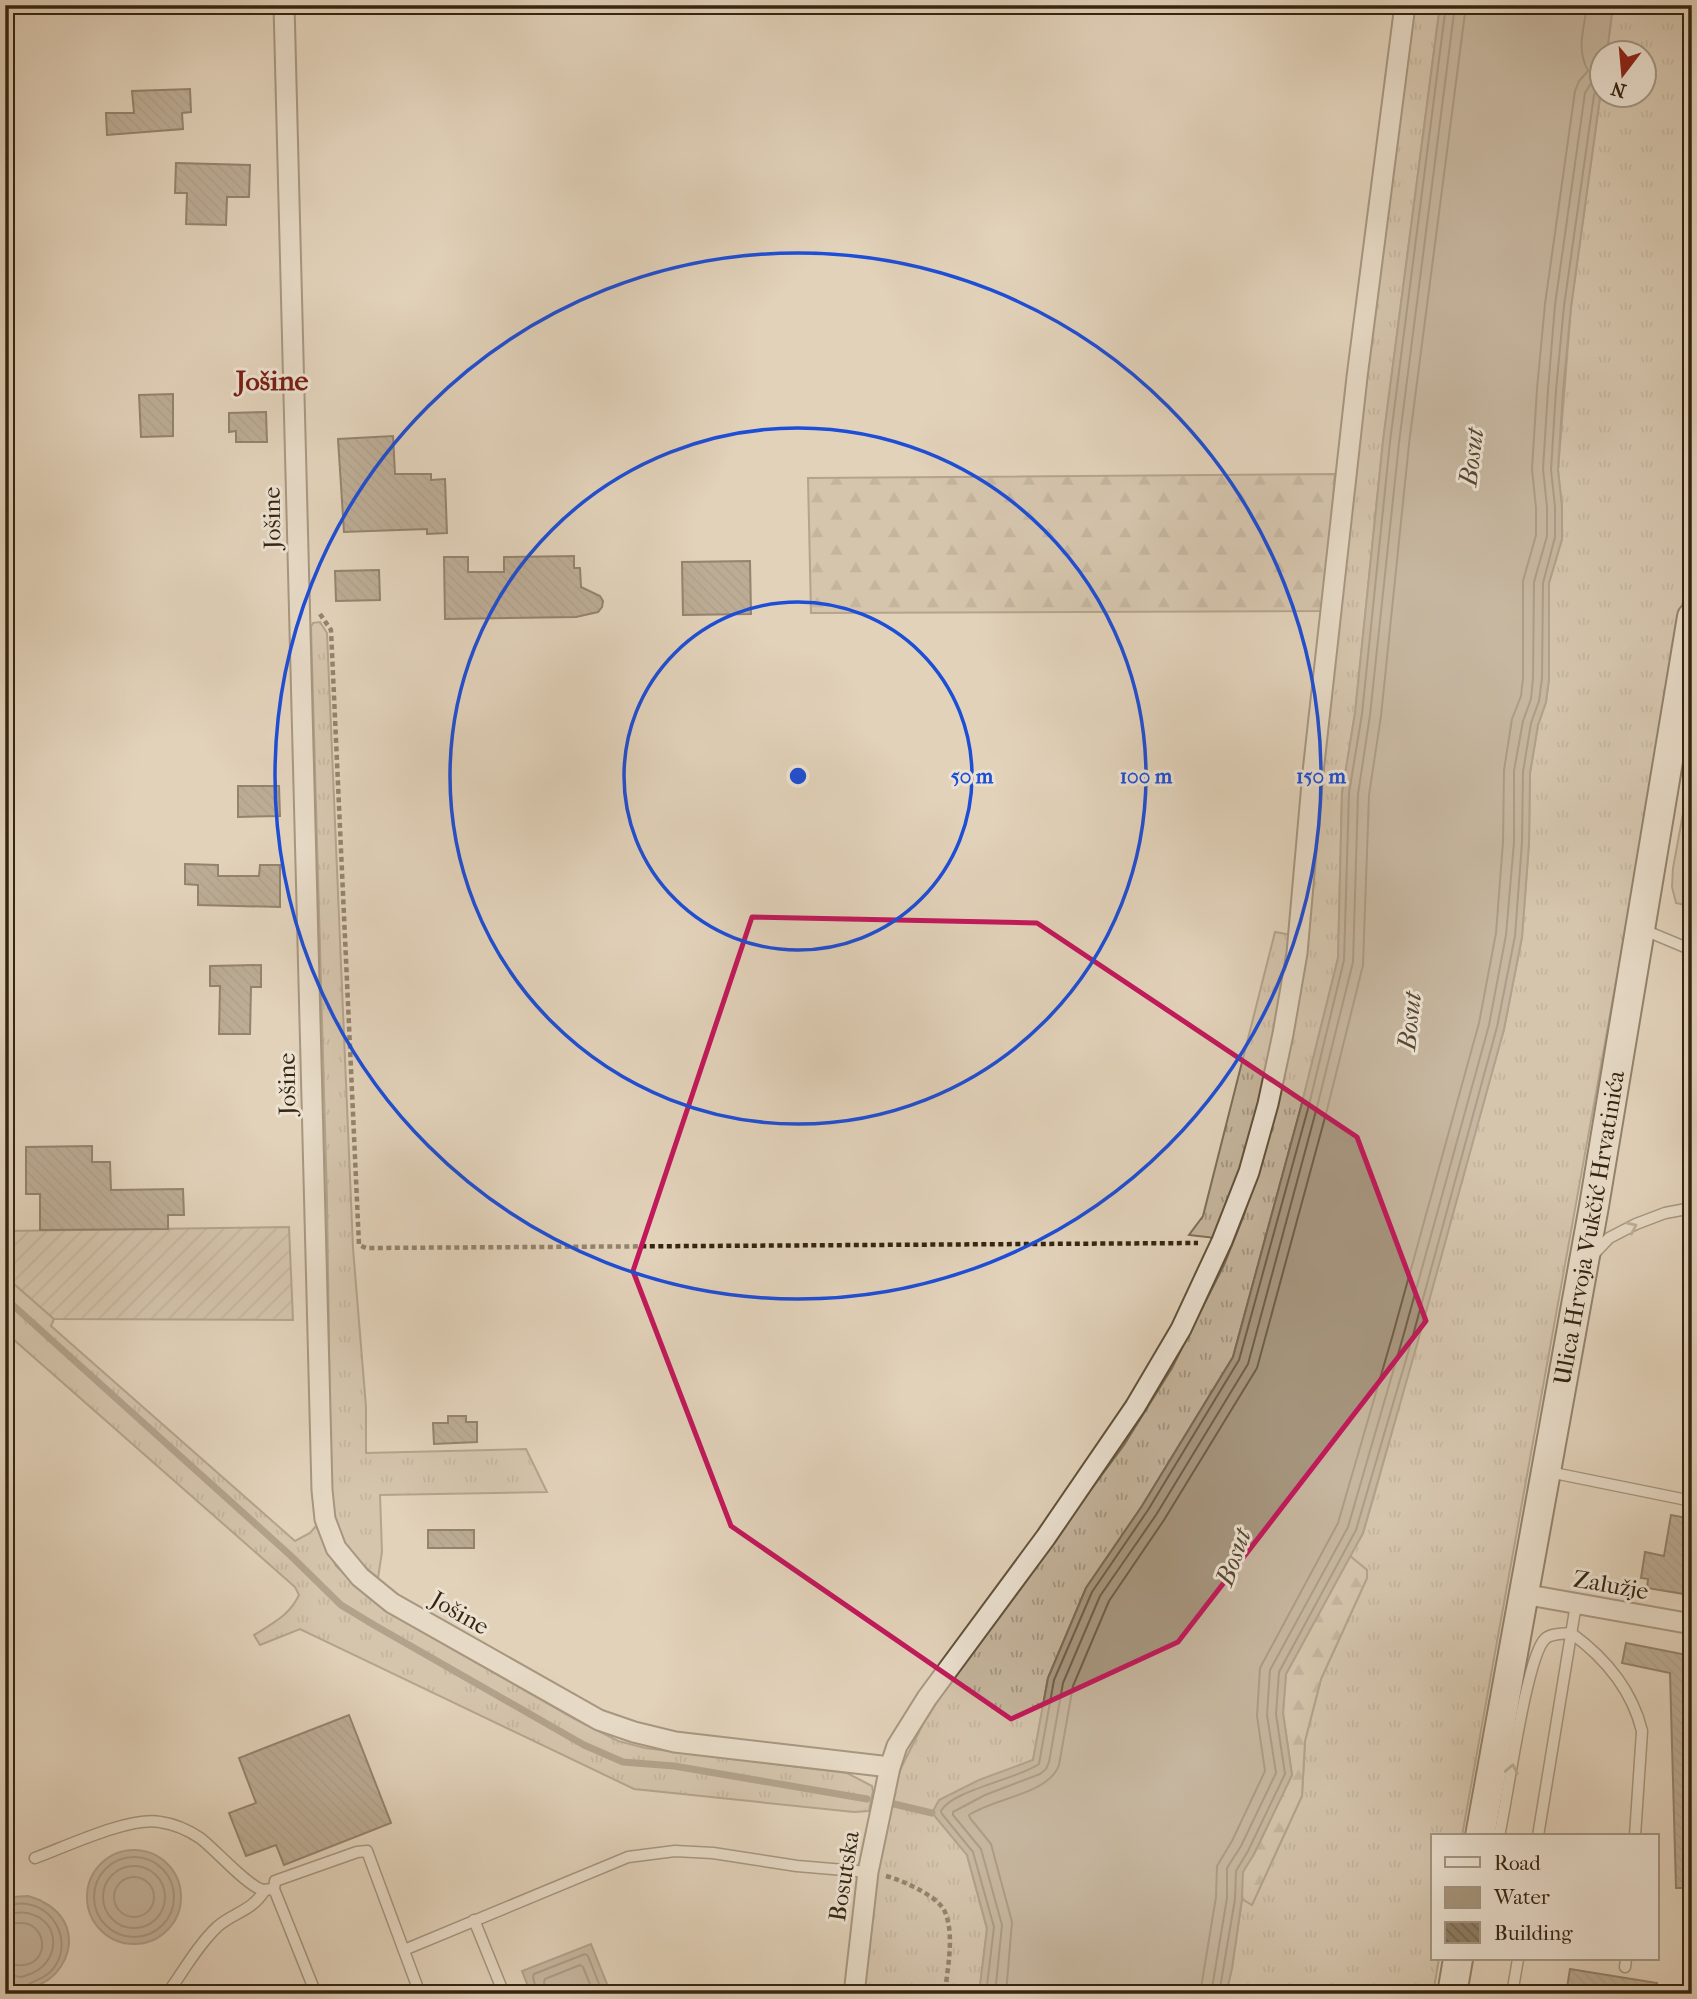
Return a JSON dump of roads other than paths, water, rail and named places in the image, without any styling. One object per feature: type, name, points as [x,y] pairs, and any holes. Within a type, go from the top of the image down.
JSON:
[{"type":"main road","name":"Ulica Hrvoja Vukčić Hrvatinića","points":[[1480,1834],[1583,1266],[1692,617]]},
{"type":"main road","points":[[1452,1994],[1458,1960]]},
{"type":"street","name":"Jošine","points":[[284,5],[322,1490],[325,1519],[336,1548],[360,1577],[392,1602],[599,1720],[675,1742],[890,1767]]},
{"type":"street","name":"Bosutska","points":[[854,1994],[868,1872],[890,1767],[897,1746],[927,1698],[1046,1537],[1135,1407],[1181,1329],[1220,1246],[1249,1172],[1268,1104],[1297,953],[1313,772],[1357,377],[1405,5]]},
{"type":"street","name":"Zalužje","points":[[1522,1594],[1692,1624]]},
{"type":"lane","points":[[1641,929],[1692,950]]},
{"type":"lane","points":[[1583,1266],[1609,1238],[1665,1213],[1692,1208]]},
{"type":"lane","points":[[1545,1471],[1692,1501]]},
{"type":"lane","points":[[1538,1834],[1576,1604]]},
{"type":"lane","points":[[1499,1834],[1528,1682],[1537,1653],[1544,1640],[1552,1635],[1571,1633],[1592,1648],[1626,1689],[1639,1718],[1642,1731],[1635,1834]]},
{"type":"lane","points":[[35,1858],[131,1823],[159,1821],[198,1837],[252,1885],[269,1889]]},
{"type":"lane","points":[[167,1994],[220,1924],[257,1903],[275,1881],[357,1852],[367,1851],[419,1994]]},
{"type":"lane","points":[[404,1950],[628,1857],[648,1853],[713,1853],[797,1866],[868,1872]]},
{"type":"lane","points":[[269,1889],[316,1994]]},
{"type":"lane","points":[[474,1920],[504,1994]]},
{"type":"lane","points":[[1512,1994],[1518,1960]]},
{"type":"water","name":"Bosut","points":[[1440,5],[1613,5],[1609,38],[1588,38],[1588,108],[1599,108],[1571,307],[1563,391],[1558,470],[1562,539],[1549,583],[1549,679],[1530,773],[1529,843],[1522,937],[1504,1029],[1363,1533],[1286,1674],[1283,1713],[1292,1775],[1243,1872],[1242,1899],[1226,1994],[979,1994],[987,1928],[967,1855],[932,1813],[939,1800],[979,1780],[1033,1760],[1048,1678],[1086,1588],[1142,1506],[1233,1357],[1338,958],[1342,793],[1355,713],[1383,441]]},
{"type":"water","points":[[134,1850],[152,1854],[167,1864],[177,1879],[181,1897],[177,1915],[167,1930],[152,1940],[134,1944],[116,1940],[101,1930],[91,1915],[87,1897],[91,1879],[101,1864],[116,1854]]},
{"type":"water","points":[[28,1896],[41,1901],[59,1914],[67,1928],[69,1944],[65,1959],[56,1973],[42,1983],[25,1989],[5,1989],[5,1899]]},
{"type":"water","points":[[591,1944],[611,1994],[531,1994],[522,1971]]},
{"type":"waterway","points":[[5,1298],[291,1556],[341,1605],[374,1625],[584,1745],[623,1762],[674,1766],[867,1799]]},
{"type":"waterway","points":[[894,1804],[932,1813]]},
{"type":"district","name":"Jošine","points":[[272,380]]}]
